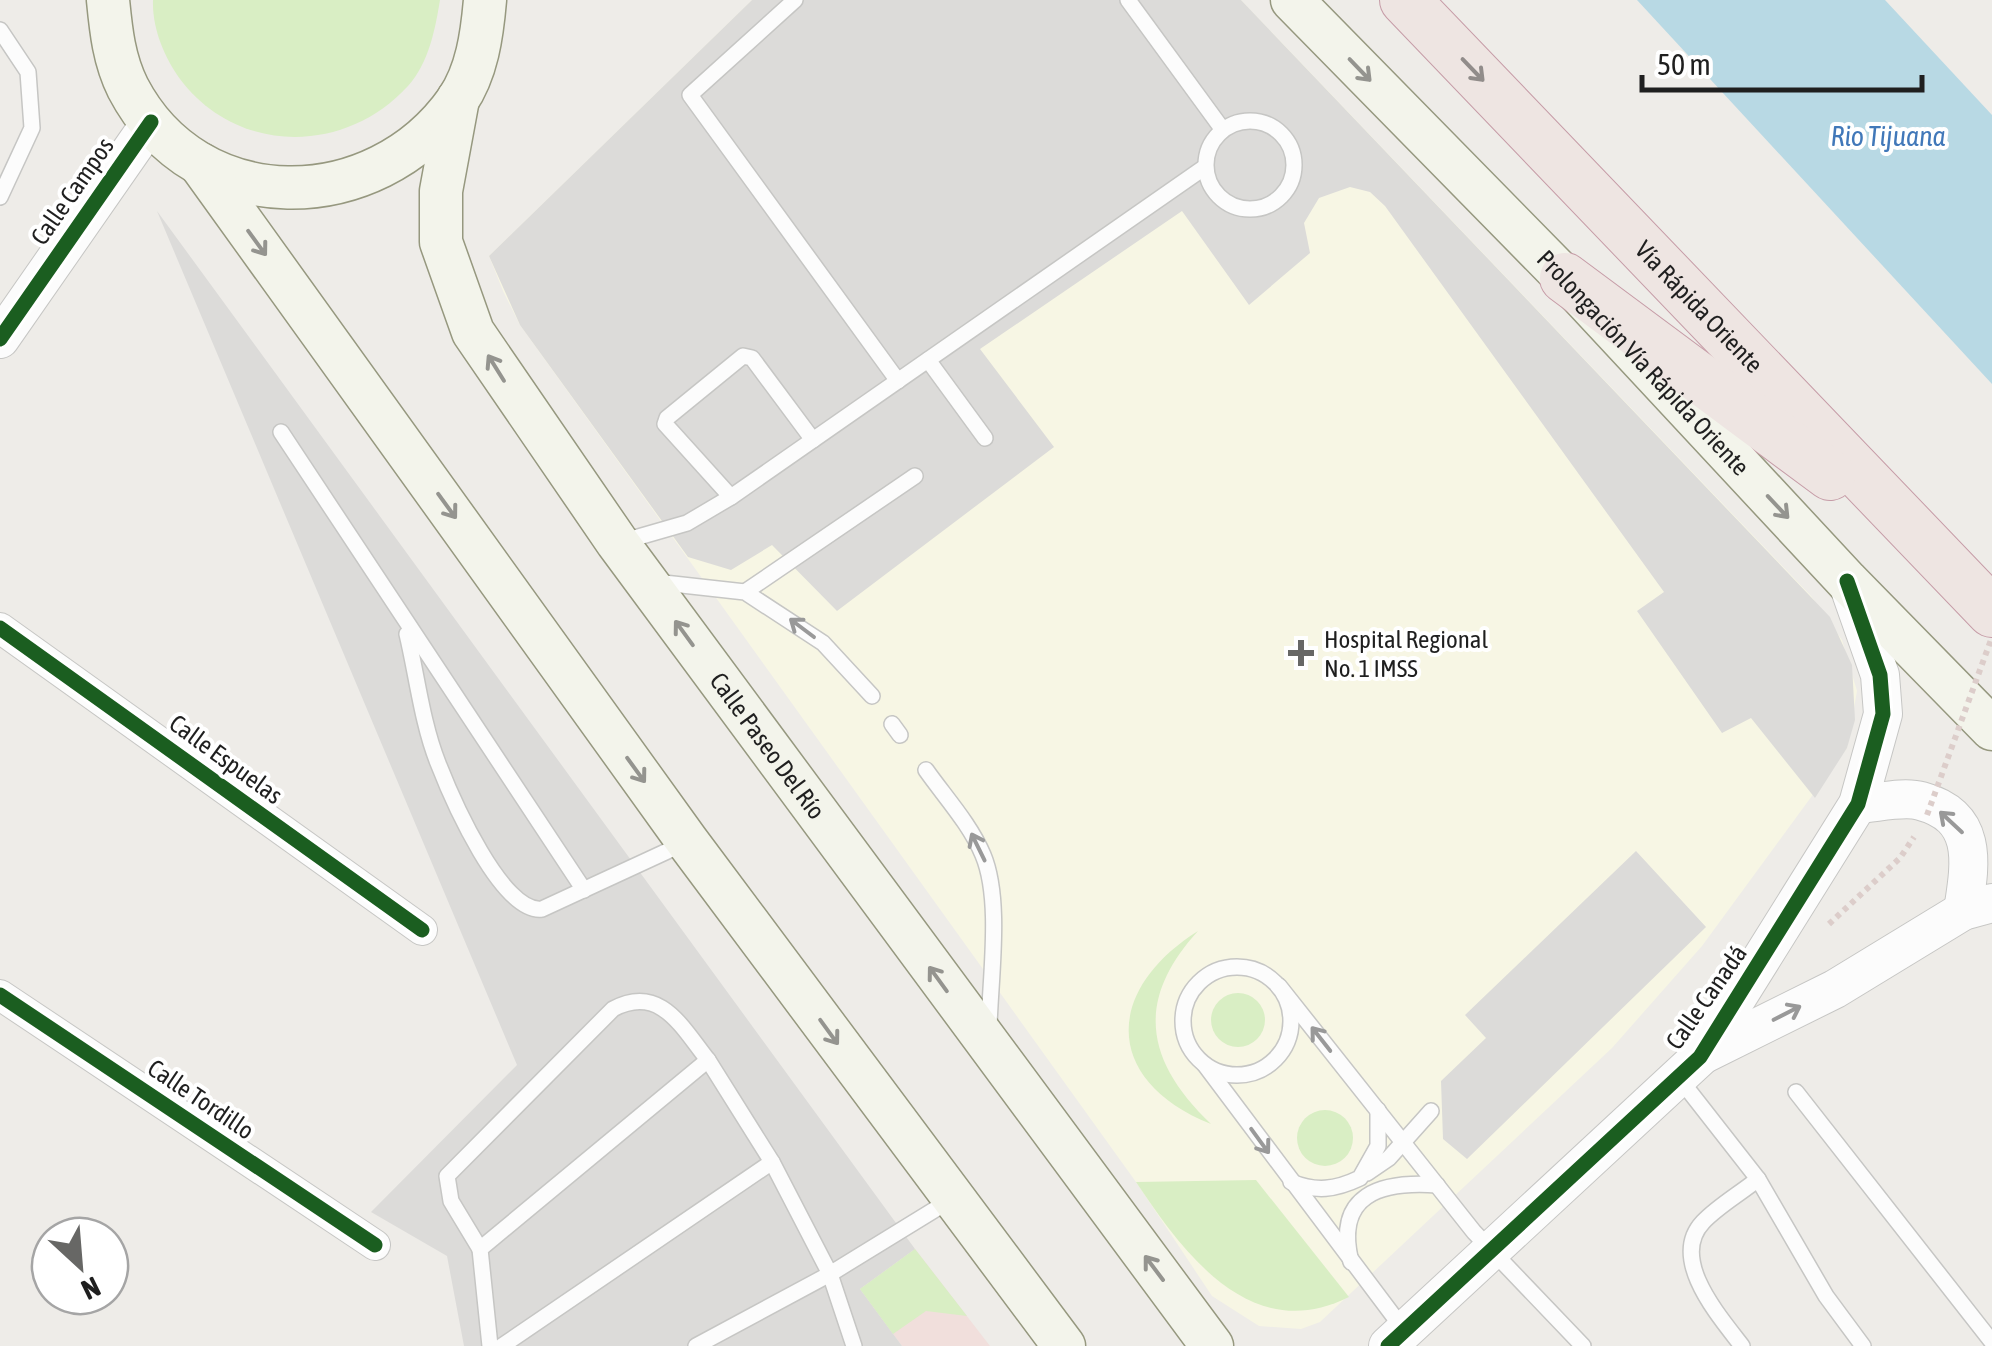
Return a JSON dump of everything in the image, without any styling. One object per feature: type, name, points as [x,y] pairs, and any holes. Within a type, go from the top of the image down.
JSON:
[{"type":"highway","name":"Vía Rápida Oriente","points":[[1405,0],[1992,612]]},
{"type":"highway","points":[[1565,278],[1936,552]]},
{"type":"main road","points":[[108,0],[113,50],[128,88],[150,122],[200,164],[687,841],[1060,1344]]},
{"type":"main road","points":[[200,164],[254,185],[313,189],[370,175],[420,144],[458,99],[481,45],[485,0]]},
{"type":"main road","name":"Prolongación Vía Rápida Oriente","points":[[1292,0],[1565,278],[1847,581],[1992,729]]},
{"type":"main road","name":"Calle Paseo Del Río","points":[[458,99],[441,191],[441,242],[454,289],[473,332],[524,413],[617,542],[1212,1346]]},
{"type":"street","points":[[82,0],[113,50]]},
{"type":"street","name":"Calle Campos","points":[[0,339],[150,122]]},
{"type":"street","name":"Calle Canadá","points":[[1396,1338],[1689,1066],[1858,804],[1883,714],[1880,675],[1847,581]]},
{"type":"street","name":"Calle Espuelas","points":[[0,628],[422,930]]},
{"type":"street","points":[[1858,804],[1920,800],[1955,819],[1969,842],[1978,907]]},
{"type":"street","name":"Calle Canadá","points":[[1689,1066],[1978,907]]},
{"type":"street","name":"Calle Tordillo","points":[[0,995],[375,1246]]},
{"type":"lane","points":[[795,0],[690,95],[898,381]]},
{"type":"lane","points":[[1128,0],[1224,130]]},
{"type":"lane","points":[[0,30],[28,72],[32,128],[0,197]]},
{"type":"lane","points":[[1252,121],[1279,132],[1294,158],[1288,186],[1266,206],[1238,208],[1215,193],[1206,166],[1214,140],[1224,130],[1252,121]]},
{"type":"lane","points":[[617,542],[687,523],[731,497],[1206,166]]},
{"type":"lane","points":[[731,497],[665,424],[667,418],[743,356],[752,358],[813,440]]},
{"type":"lane","points":[[928,360],[985,438]]},
{"type":"lane","points":[[281,432],[584,890]]},
{"type":"lane","points":[[745,592],[915,476]]},
{"type":"lane","points":[[646,581],[745,592],[823,643],[872,696]]},
{"type":"lane","points":[[404,620],[438,762],[497,880],[516,903],[529,911],[584,890],[687,841]]},
{"type":"lane","points":[[926,770],[968,829],[983,856],[992,886],[988,1047]]},
{"type":"lane","points":[[1396,1338],[1352,1265],[1184,1032],[1188,996],[1199,982],[1231,967],[1266,974],[1279,986],[1491,1250],[1583,1346]]},
{"type":"lane","points":[[1202,1062],[1235,1075],[1269,1065],[1282,1052],[1292,1019],[1279,986]]},
{"type":"lane","points":[[490,1346],[480,1249],[452,1200],[447,1176],[613,1010],[630,1000],[648,999],[667,1008],[708,1060],[772,1162],[830,1274],[854,1346]]},
{"type":"lane","points":[[480,1249],[708,1060]]},
{"type":"lane","points":[[1689,1066],[1826,1296],[1863,1346]]},
{"type":"lane","points":[[1796,1092],[1992,1342]]},
{"type":"lane","points":[[1360,1178],[1378,1146],[1378,1110]]},
{"type":"lane","points":[[1291,1182],[1310,1190],[1328,1189],[1360,1178],[1431,1112]]},
{"type":"lane","points":[[502,1346],[772,1162]]},
{"type":"lane","points":[[1742,1346],[1703,1295],[1693,1238],[1702,1223],[1758,1179]]},
{"type":"lane","points":[[1352,1265],[1348,1229],[1351,1212],[1363,1196],[1399,1185],[1437,1185]]},
{"type":"lane","points":[[696,1346],[830,1274],[952,1199]]},
{"type":"path","points":[[1820,933],[1900,858],[1927,815],[1992,638]]},
{"type":"shaded area","name":"Hospital Regional No. 1 IMSS","points":[[752,0],[1241,0],[1811,596],[1842,640],[1857,691],[1847,748],[1702,946],[1612,1048],[1320,1322],[1301,1329],[1259,1326],[1212,1296],[1136,1182],[520,325],[503,291],[489,256]]},
{"type":"shaded area","points":[[752,0],[1241,0],[1830,617],[1852,665],[1855,720],[1847,748],[1815,798],[1751,718],[1722,733],[1637,611],[1664,592],[1385,206],[1370,192],[1350,187],[1319,198],[1304,223],[1310,253],[1249,305],[1182,211],[980,349],[1054,447],[837,611],[772,545],[731,570],[688,557],[520,325],[489,256]]},
{"type":"shaded area","points":[[157,211],[915,1249],[860,1289],[902,1346],[464,1346],[447,1256],[371,1212],[517,1065]]},
{"type":"shaded area","points":[[1636,851],[1706,927],[1467,1159],[1443,1139],[1441,1081],[1486,1038],[1465,1015]]},
{"type":"shaded area","points":[[915,1249],[990,1346],[902,1346],[860,1289]]},
{"type":"green space","points":[[153,0],[440,0],[426,56],[408,86],[382,109],[354,125],[292,137],[261,133],[231,122],[204,104],[180,79],[164,52]]},
{"type":"green space","points":[[1198,931],[1164,982],[1156,1030],[1161,1054],[1173,1078],[1211,1124],[1176,1106],[1150,1084],[1135,1060],[1129,1034],[1132,1007],[1145,980],[1167,955]]},
{"type":"green space","points":[[1238,993],[1257,1001],[1265,1020],[1257,1039],[1238,1047],[1219,1039],[1211,1020],[1219,1001]]},
{"type":"green space","points":[[1325,1110],[1345,1118],[1353,1138],[1345,1158],[1325,1166],[1305,1158],[1297,1138],[1305,1118]]},
{"type":"green space","points":[[1256,1180],[1349,1297],[1314,1309],[1281,1310],[1251,1301],[1224,1285],[1199,1263],[1136,1182]]},
{"type":"green space","points":[[915,1249],[967,1316],[926,1311],[893,1334],[860,1289]]},
{"type":"water","name":"Rio Tijuana","points":[[1637,0],[1885,0],[1992,115],[1992,384]]},
{"type":"cycle path","points":[[0,339],[151,122]]},
{"type":"cycle path","points":[[1388,1346],[1700,1057],[1858,804],[1883,714],[1880,675],[1847,581]]},
{"type":"cycle path","points":[[0,628],[422,930]]},
{"type":"cycle path","points":[[0,995],[375,1245]]},
{"type":"place","name":"Hospital Regional No. 1 IMSS","points":[[1301,653]]}]
